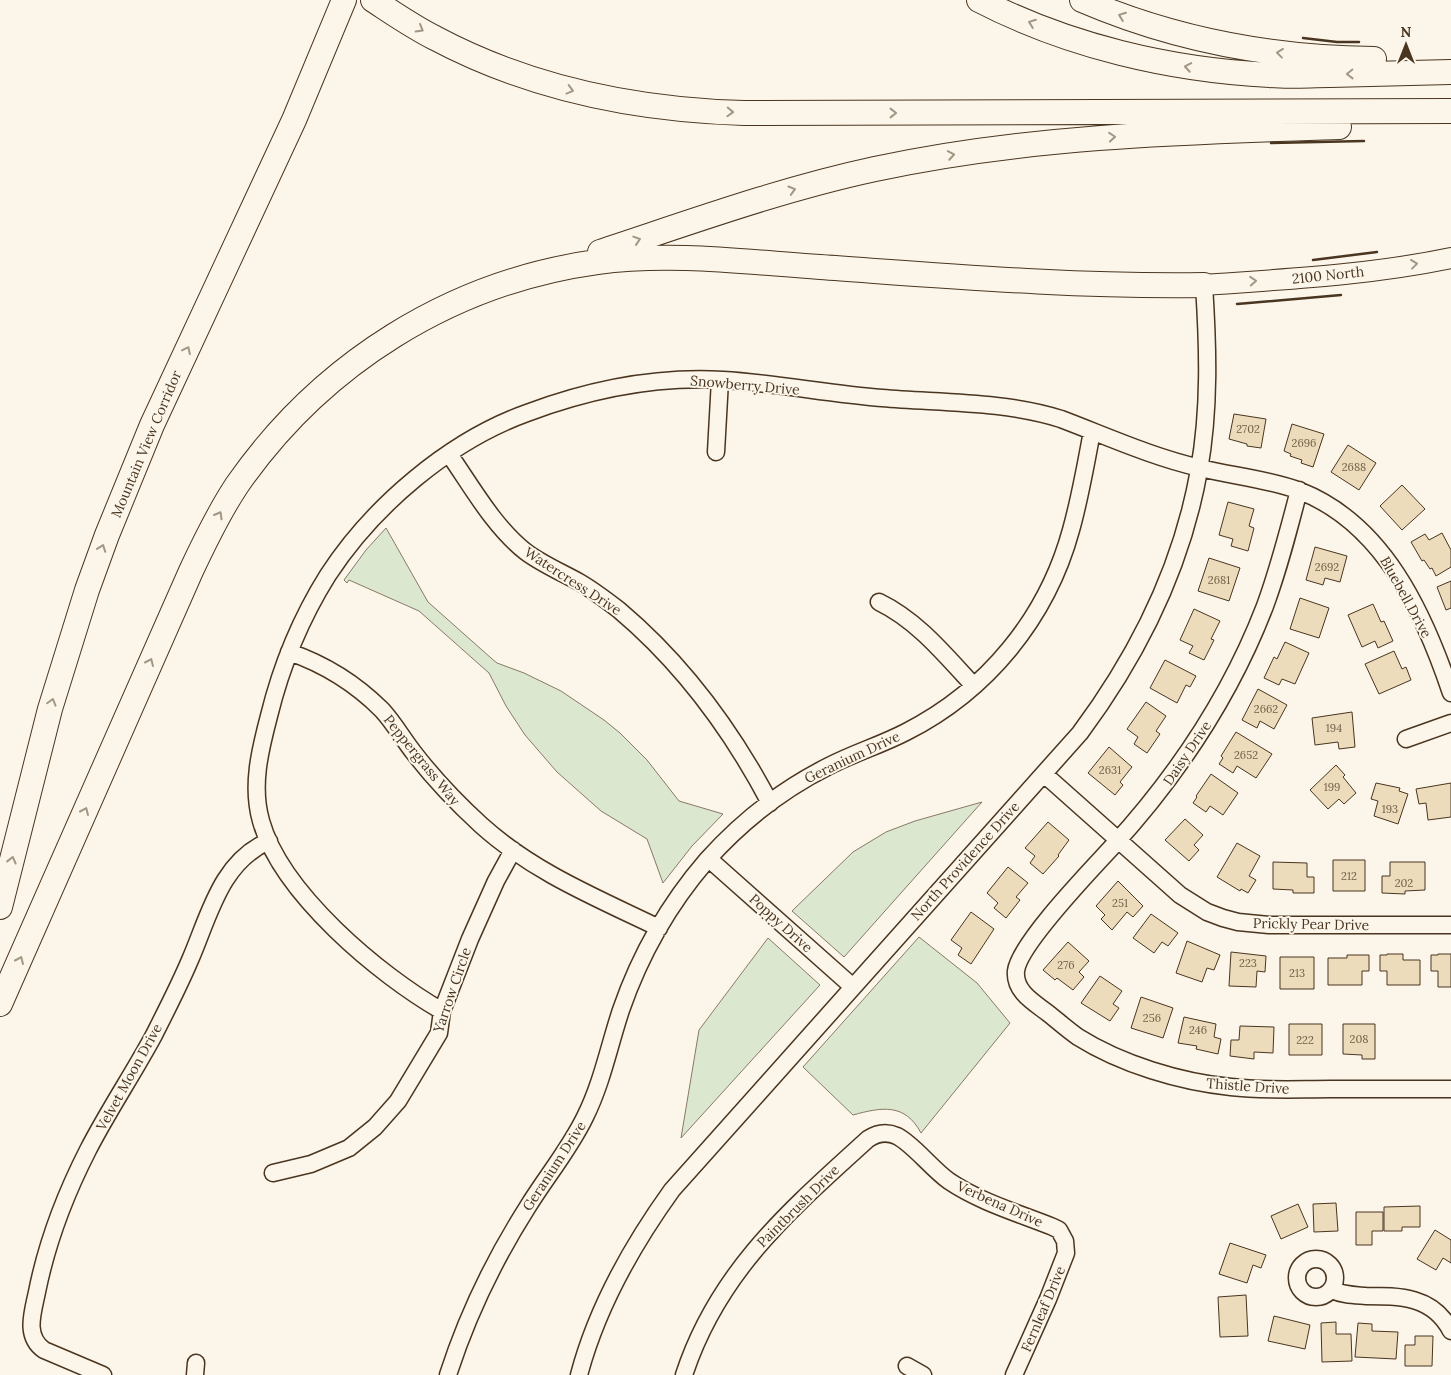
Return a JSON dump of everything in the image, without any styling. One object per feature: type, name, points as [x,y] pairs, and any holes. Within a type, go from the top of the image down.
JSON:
[{"type":"highway","name":"Mountain View Corridor","points":[[0,907],[50,709],[76,624],[107,534],[152,425],[294,120],[344,0]]},
{"type":"highway","points":[[979,0],[1038,26],[1093,45],[1199,69],[1272,76],[1451,72]]},
{"type":"highway","points":[[1082,0],[1137,22],[1173,33],[1246,48],[1323,57],[1451,60]]},
{"type":"highway","points":[[376,2],[456,48],[522,76],[583,94],[679,110],[744,113],[1451,112]]},
{"type":"highway","points":[[0,1004],[190,571],[216,520],[237,486],[275,436],[317,393],[364,354],[414,322],[477,293],[524,277],[794,190],[875,169],[964,153],[1027,145],[1135,136],[1451,124]]},
{"type":"highway","points":[[524,277],[600,262],[667,258],[1069,284],[1204,285]]},
{"type":"main road","name":"2100 North","points":[[1204,285],[1314,277],[1428,263],[1451,258]]},
{"type":"street","name":"North Providence Drive","points":[[578,1375],[589,1341],[609,1294],[630,1254],[654,1215],[686,1173],[1080,733],[1116,681],[1148,626],[1174,563],[1194,497],[1200,468],[1206,403],[1207,360],[1204,285]]},
{"type":"street","name":"Snowberry Drive","points":[[442,1011],[395,980],[348,942],[298,887],[269,841],[258,810],[256,781],[273,700],[289,652],[315,597],[329,573],[386,505],[429,468],[477,436],[508,421],[584,394],[640,382],[720,380],[871,398],[1007,407],[1042,413],[1174,461],[1200,468]]},
{"type":"street","points":[[716,452],[720,380]]},
{"type":"street","name":"Geranium Drive","points":[[448,1375],[472,1311],[499,1256],[528,1206],[559,1162],[586,1116],[601,1078],[633,980],[659,928],[680,894],[709,858],[770,802],[827,767],[886,742],[923,723],[951,705],[996,665],[1021,636],[1053,579],[1071,531],[1092,430]]},
{"type":"street","name":"Watercress Drive","points":[[449,454],[496,522],[515,542],[537,559],[599,595],[636,625],[685,674],[720,719],[756,775],[770,802]]},
{"type":"street","name":"Bluebell Drive","points":[[1200,468],[1299,490],[1318,499],[1348,518],[1384,555],[1408,594],[1421,620],[1451,693]]},
{"type":"street","name":"Daisy Drive","points":[[1017,981],[1018,962],[1036,936],[1074,887],[1149,806],[1185,758],[1238,669],[1271,588],[1299,490]]},
{"type":"street","points":[[879,602],[900,614],[920,629],[974,686]]},
{"type":"street","name":"Peppergrass Way","points":[[289,652],[332,672],[374,703],[392,722],[413,752],[443,788],[483,827],[513,850],[566,884],[659,928]]},
{"type":"street","points":[[1406,739],[1451,723]]},
{"type":"street","name":"Prickly Pear Drive","points":[[1044,774],[1180,895],[1207,912],[1238,922],[1269,925],[1451,925]]},
{"type":"street","name":"Velvet Moon Drive","points":[[103,1375],[44,1350],[32,1336],[32,1323],[45,1259],[60,1214],[89,1148],[172,999],[190,962],[205,920],[220,887],[235,866],[245,856],[269,841]]},
{"type":"street","name":"Yarrow Circle","points":[[273,1173],[302,1167],[349,1148],[375,1127],[398,1102],[439,1033],[442,1011],[481,912],[513,850]]},
{"type":"street","name":"Poppy Drive","points":[[709,858],[853,987]]},
{"type":"street","name":"Thistle Drive","points":[[1017,981],[1026,996],[1076,1036],[1136,1065],[1186,1079],[1213,1085],[1250,1089],[1451,1089]]},
{"type":"street","name":"Paintbrush Drive","points":[[684,1375],[695,1346],[716,1304],[748,1256],[784,1216],[868,1139],[879,1133],[885,1133]]},
{"type":"street","name":"Verbena Drive","points":[[885,1133],[898,1136],[934,1169],[956,1185],[983,1199],[1054,1227],[1065,1241]]},
{"type":"street","name":"Fernleaf Drive","points":[[1014,1375],[1035,1331],[1064,1259],[1065,1241]]},
{"type":"street","points":[[1332,1290],[1340,1294],[1409,1298],[1428,1306],[1439,1314],[1451,1331]]},
{"type":"street","points":[[907,1366],[923,1375]]},
{"type":"green space","points":[[386,528],[428,602],[491,658],[497,663],[524,673],[561,691],[604,720],[647,760],[679,801],[723,814],[692,846],[663,883],[647,839],[601,811],[557,772],[525,735],[506,706],[489,673],[419,611],[349,580],[347,583],[344,580],[366,550]]},
{"type":"green space","points":[[982,802],[844,957],[792,911],[853,852],[886,832],[915,821]]},
{"type":"green space","points":[[919,937],[977,983],[1010,1023],[921,1133],[908,1116],[900,1112],[883,1109],[853,1115],[803,1067]]},
{"type":"green space","points":[[768,938],[820,985],[681,1138],[699,1030]]},
{"type":"building","points":[[1234,414],[1266,419],[1261,448],[1247,446],[1247,444],[1229,439]]},
{"type":"building","points":[[1292,424],[1324,434],[1313,467],[1301,463],[1302,460],[1290,456],[1291,454],[1284,451]]},
{"type":"building","points":[[1348,445],[1376,463],[1359,490],[1331,472]]},
{"type":"building","points":[[1402,485],[1425,509],[1402,530],[1380,506]]},
{"type":"building","points":[[1228,502],[1254,509],[1249,526],[1254,528],[1248,551],[1231,546],[1233,539],[1219,535]]},
{"type":"building","points":[[1442,533],[1451,550],[1451,567],[1436,576],[1432,568],[1430,569],[1424,560],[1422,561],[1411,542],[1425,534],[1429,540]]},
{"type":"building","points":[[1315,547],[1347,556],[1340,582],[1325,578],[1323,585],[1306,580]]},
{"type":"building","points":[[1209,558],[1240,568],[1229,601],[1198,591]]},
{"type":"building","points":[[1451,581],[1451,608],[1446,610],[1437,587]]},
{"type":"building","points":[[1300,598],[1329,608],[1319,638],[1290,629]]},
{"type":"building","points":[[1373,604],[1381,622],[1384,621],[1393,641],[1378,648],[1375,641],[1362,647],[1348,615]]},
{"type":"building","points":[[1194,609],[1220,621],[1211,639],[1214,640],[1204,660],[1189,653],[1193,646],[1180,640]]},
{"type":"building","points":[[1285,642],[1309,653],[1295,684],[1282,679],[1279,685],[1264,678],[1274,657],[1277,659]]},
{"type":"building","points":[[1394,651],[1402,669],[1406,667],[1411,680],[1379,694],[1365,664]]},
{"type":"building","points":[[1165,660],[1196,676],[1190,687],[1186,685],[1177,703],[1150,688]]},
{"type":"building","points":[[1258,689],[1287,705],[1274,729],[1260,721],[1257,728],[1242,720]]},
{"type":"building","points":[[1146,702],[1166,716],[1156,731],[1160,734],[1147,753],[1134,744],[1138,737],[1127,729]]},
{"type":"building","points":[[1352,712],[1355,747],[1339,749],[1338,742],[1315,745],[1312,718]]},
{"type":"building","points":[[1236,732],[1272,754],[1256,778],[1237,766],[1233,773],[1219,764],[1223,758],[1221,756]]},
{"type":"building","points":[[1109,747],[1132,767],[1120,782],[1123,785],[1115,795],[1088,773]]},
{"type":"building","points":[[1336,765],[1345,775],[1343,777],[1356,793],[1344,804],[1339,799],[1328,809],[1310,790]]},
{"type":"building","points":[[1211,774],[1238,793],[1223,815],[1210,806],[1206,812],[1193,803]]},
{"type":"building","points":[[1376,783],[1400,788],[1399,791],[1408,794],[1398,824],[1374,816],[1378,801],[1371,799]]},
{"type":"building","points":[[1451,783],[1451,817],[1428,820],[1426,803],[1419,804],[1416,789]]},
{"type":"building","points":[[1185,819],[1203,835],[1194,845],[1199,850],[1189,861],[1165,840]]},
{"type":"building","points":[[1048,822],[1069,840],[1059,856],[1043,874],[1030,863],[1035,856],[1025,848]]},
{"type":"building","points":[[1237,843],[1260,856],[1249,876],[1256,880],[1248,893],[1241,889],[1240,891],[1217,877]]},
{"type":"building","points":[[1333,860],[1365,860],[1365,891],[1333,891]]},
{"type":"building","points":[[1273,862],[1307,863],[1307,877],[1314,877],[1314,893],[1293,893],[1293,890],[1273,889]]},
{"type":"building","points":[[1390,862],[1425,862],[1425,890],[1405,891],[1405,894],[1382,893],[1382,876],[1390,876]]},
{"type":"building","points":[[1008,867],[1028,883],[1016,897],[1020,900],[1006,918],[994,908],[998,903],[987,893]]},
{"type":"building","points":[[1118,881],[1143,906],[1133,917],[1127,912],[1112,930],[1101,919],[1105,915],[1096,906]]},
{"type":"building","points":[[971,912],[994,929],[971,964],[958,955],[962,948],[951,940]]},
{"type":"building","points":[[1151,914],[1178,933],[1168,946],[1162,942],[1154,953],[1133,938]]},
{"type":"building","points":[[1187,941],[1220,955],[1214,970],[1207,968],[1202,982],[1176,973]]},
{"type":"building","points":[[1068,942],[1089,961],[1079,972],[1084,977],[1073,990],[1057,978],[1055,980],[1043,970]]},
{"type":"building","points":[[1231,952],[1266,956],[1265,972],[1257,971],[1256,987],[1229,986]]},
{"type":"building","points":[[1403,954],[1403,960],[1420,960],[1420,985],[1387,985],[1387,971],[1380,971],[1380,955]]},
{"type":"building","points":[[1451,954],[1451,987],[1438,987],[1438,971],[1431,971],[1431,955]]},
{"type":"building","points":[[1347,955],[1369,955],[1369,971],[1362,971],[1362,985],[1328,985],[1328,958],[1347,958]]},
{"type":"building","points":[[1280,957],[1314,957],[1314,989],[1280,989]]},
{"type":"building","points":[[1100,976],[1122,991],[1113,1004],[1119,1008],[1110,1021],[1081,1003]]},
{"type":"building","points":[[1141,997],[1173,1008],[1163,1038],[1131,1028]]},
{"type":"building","points":[[1184,1017],[1216,1024],[1214,1037],[1221,1039],[1218,1054],[1196,1049],[1197,1046],[1178,1043]]},
{"type":"building","points":[[1289,1024],[1322,1024],[1322,1055],[1289,1055]]},
{"type":"building","points":[[1343,1024],[1375,1024],[1375,1059],[1362,1059],[1362,1055],[1343,1054]]},
{"type":"building","points":[[1240,1026],[1274,1027],[1273,1053],[1254,1052],[1254,1059],[1230,1056],[1231,1040],[1239,1040]]},
{"type":"building","points":[[1336,1203],[1338,1231],[1314,1232],[1313,1204]]},
{"type":"building","points":[[1298,1204],[1308,1227],[1281,1239],[1271,1216]]},
{"type":"building","points":[[1420,1206],[1420,1227],[1402,1227],[1402,1231],[1384,1231],[1384,1207]]},
{"type":"building","points":[[1356,1212],[1383,1212],[1383,1231],[1372,1231],[1372,1245],[1356,1245]]},
{"type":"building","points":[[1435,1230],[1451,1240],[1451,1263],[1443,1258],[1436,1270],[1417,1259]]},
{"type":"building","points":[[1230,1243],[1266,1255],[1261,1268],[1253,1265],[1247,1283],[1219,1274]]},
{"type":"building","points":[[1246,1295],[1248,1336],[1220,1337],[1218,1297]]},
{"type":"building","points":[[1274,1316],[1310,1325],[1305,1349],[1268,1341]]},
{"type":"building","points":[[1336,1322],[1336,1334],[1351,1334],[1352,1361],[1322,1362],[1321,1323]]},
{"type":"building","points":[[1358,1323],[1372,1324],[1372,1331],[1398,1332],[1396,1359],[1355,1357]]},
{"type":"building","points":[[1415,1336],[1433,1336],[1432,1366],[1405,1366],[1405,1345],[1415,1345]]},
{"type":"wall","points":[[1303,38],[1337,42],[1359,42]]},
{"type":"wall","points":[[1271,143],[1364,141]]},
{"type":"wall","points":[[1313,260],[1377,252]]},
{"type":"wall","points":[[1237,304],[1341,295]]}]
